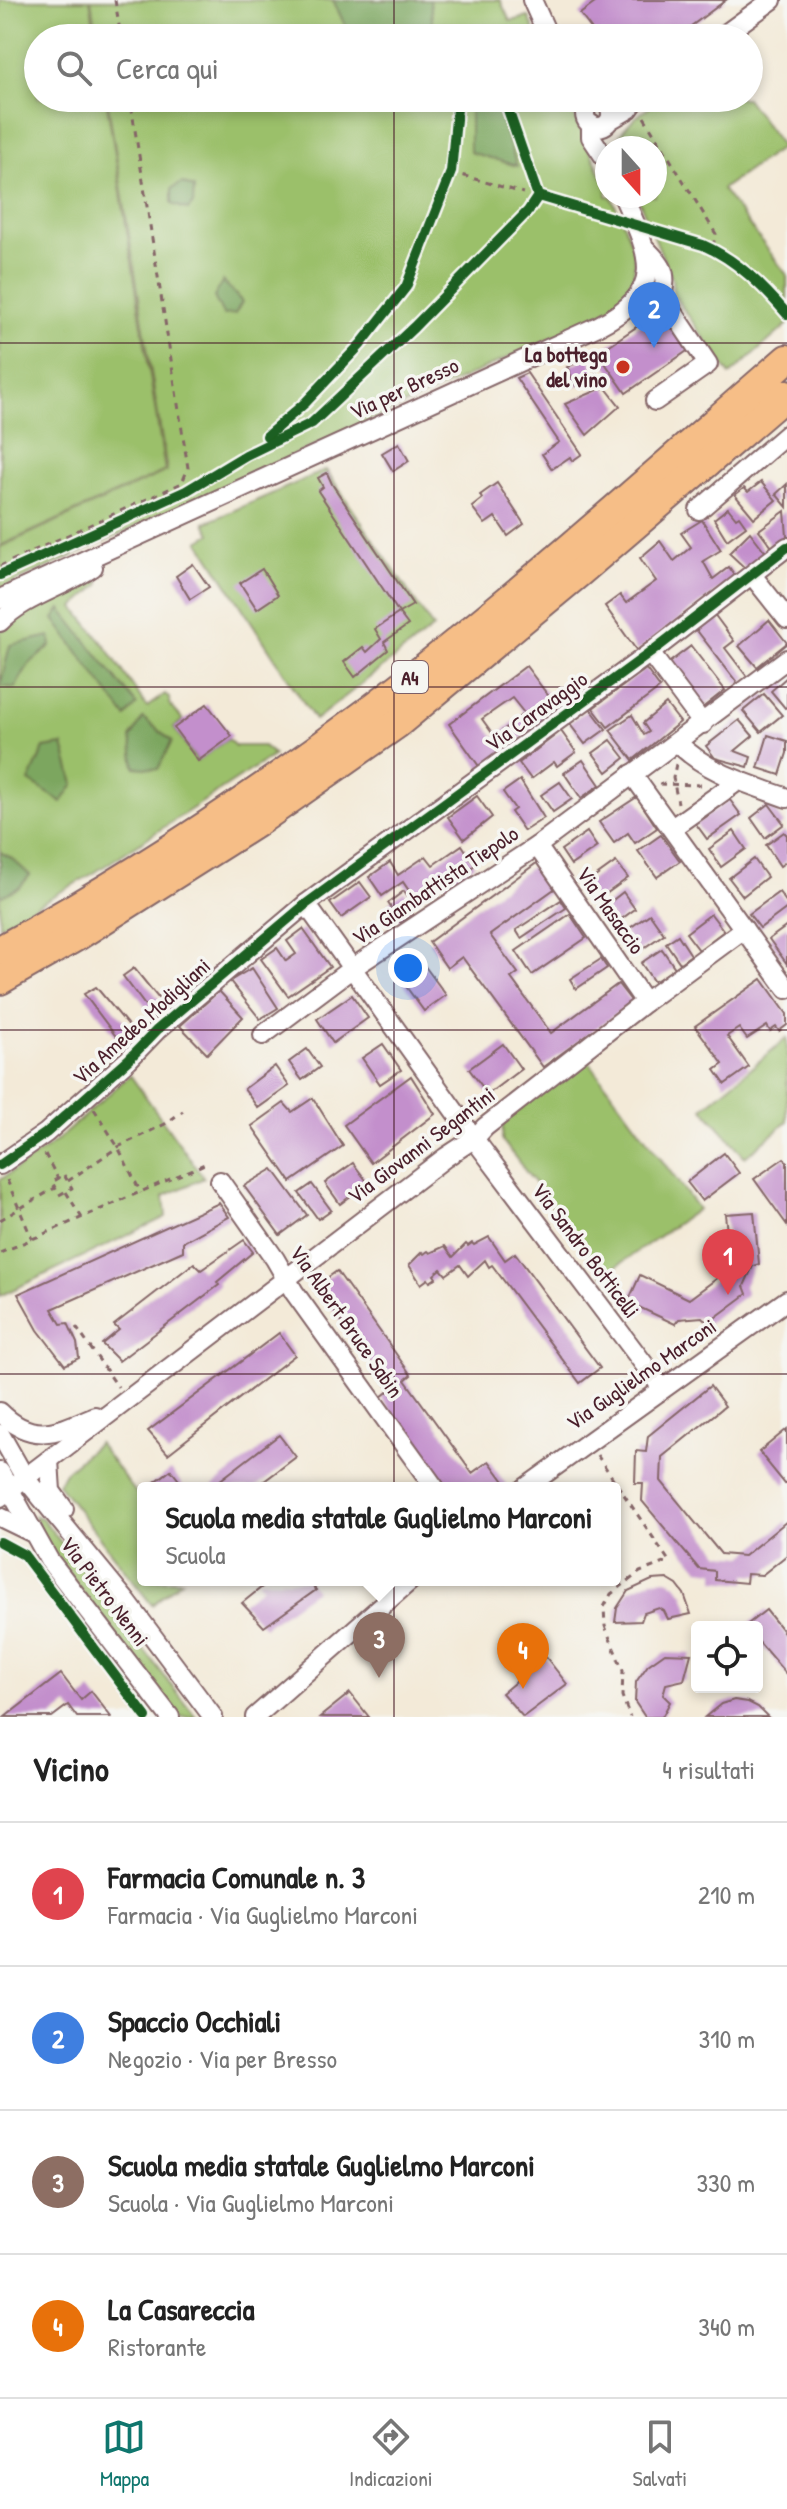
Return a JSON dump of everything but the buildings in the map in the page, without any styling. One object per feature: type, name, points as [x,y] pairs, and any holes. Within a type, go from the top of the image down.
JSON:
[{"type":"highway","name":"A4","points":[[0,950],[66,914],[242,802],[371,709],[563,554],[787,359]]},
{"type":"highway","name":"A4","points":[[0,980],[79,935],[256,823],[397,724],[787,394]]},
{"type":"street","points":[[739,24],[772,0]]},
{"type":"street","points":[[535,6],[545,24]]},
{"type":"street","points":[[596,112],[601,136]]},
{"type":"street","points":[[624,312],[642,291],[647,273],[645,247],[628,208]]},
{"type":"street","points":[[645,247],[666,278],[665,300],[708,364],[655,401]]},
{"type":"street","name":"Via per Bresso","points":[[0,599],[649,303],[663,292]]},
{"type":"street","points":[[699,510],[787,434]]},
{"type":"street","points":[[0,622],[19,605],[70,582],[134,538]]},
{"type":"street","name":"Via Caravaggio","points":[[306,904],[650,653],[787,547]]},
{"type":"street","points":[[752,575],[787,619]]},
{"type":"street","points":[[650,653],[703,724]]},
{"type":"street","name":"Via Giambattista Tiepolo","points":[[263,1035],[354,967],[537,846],[632,774],[683,748],[703,724],[787,659]]},
{"type":"street","points":[[683,748],[738,781],[784,801]]},
{"type":"street","points":[[632,774],[787,989]]},
{"type":"street","points":[[672,828],[738,781]]},
{"type":"street","name":"Via Masaccio","points":[[537,846],[645,1002]]},
{"type":"street","name":"Via Sandro Botticelli","points":[[306,904],[475,1138],[662,1388]]},
{"type":"street","name":"Via Amedeo Modigliani","points":[[3,1172],[157,1030],[306,904]]},
{"type":"street","name":"Via Giovanni Segantini","points":[[4,1494],[475,1138],[645,1002],[744,929]]},
{"type":"street","name":"Via Albert Bruce Sabin","points":[[220,1181],[431,1482]]},
{"type":"street","name":"Via Guglielmo Marconi","points":[[533,1482],[787,1300]]},
{"type":"street","points":[[0,1412],[11,1423],[32,1433],[76,1424],[123,1402]]},
{"type":"street","points":[[0,1434],[25,1478]]},
{"type":"street","points":[[49,1460],[51,1491],[94,1550],[96,1565]]},
{"type":"street","points":[[0,1472],[4,1494]]},
{"type":"street","name":"Via Pietro Nenni","points":[[25,1478],[213,1717]]},
{"type":"street","name":"Via Pietro Nenni","points":[[4,1494],[34,1533],[49,1560],[170,1717]]},
{"type":"street","points":[[0,1517],[34,1533]]},
{"type":"street","points":[[255,1717],[404,1586]]},
{"type":"path","points":[[115,0],[119,24]]},
{"type":"path","points":[[132,112],[188,468],[188,486]]},
{"type":"path","points":[[647,123],[716,234],[712,249]]},
{"type":"path","points":[[447,185],[453,159]]},
{"type":"path","points":[[451,172],[523,193]]},
{"type":"path","points":[[0,566],[188,486]]},
{"type":"path","points":[[0,575],[188,486]]},
{"type":"path","points":[[678,805],[674,767],[683,748]]},
{"type":"path","points":[[644,791],[656,785],[674,783],[706,785]]},
{"type":"path","points":[[88,1096],[141,1193]]},
{"type":"path","points":[[68,1181],[118,1147],[165,1124],[183,1111]]},
{"type":"path","points":[[35,1141],[58,1179]]},
{"type":"path","points":[[0,1253],[207,1163]]},
{"type":"path","points":[[3,1172],[32,1239]]},
{"type":"path","points":[[64,1175],[72,1188],[59,1195],[52,1182],[58,1179],[64,1175]]},
{"type":"path","points":[[0,1220],[55,1188]]},
{"type":"path","points":[[66,1192],[82,1218]]},
{"type":"path","points":[[76,1327],[123,1402]]},
{"type":"path","points":[[587,1442],[615,1482]]},
{"type":"path","points":[[621,1491],[669,1561],[640,1572],[611,1594],[604,1607],[605,1626],[623,1671],[622,1696],[630,1717]]},
{"type":"green space","points":[[0,0],[90,0],[94,24],[24,24],[24,112],[108,112],[165,471],[0,546]]},
{"type":"green space","points":[[91,0],[500,0],[510,21],[529,17],[532,24],[95,24]]},
{"type":"green space","points":[[333,0],[430,0],[433,24],[344,24]]},
{"type":"green space","points":[[109,112],[572,112],[595,161],[595,208],[616,208],[632,248],[634,274],[618,302],[589,321],[0,589],[0,547],[167,471]]},
{"type":"green space","points":[[470,112],[499,112],[517,166],[470,152]]},
{"type":"green space","points":[[642,112],[756,112],[782,147],[722,189],[787,275],[787,325],[730,375],[673,294],[672,279],[642,208],[667,208],[667,136],[620,136]]},
{"type":"green space","points":[[182,183],[194,188],[193,204],[188,210],[172,204],[172,188]]},
{"type":"green space","points":[[223,281],[242,302],[235,314],[223,315],[214,297]]},
{"type":"green space","points":[[326,470],[433,628],[315,720],[199,541],[211,534],[205,523]]},
{"type":"green space","points":[[97,574],[100,584],[74,607],[107,648],[147,707],[165,694],[169,698],[170,705],[183,720],[174,728],[197,761],[228,739],[235,746],[263,746],[274,755],[94,873],[0,926],[0,782],[4,756],[0,726],[0,632],[24,609]]},
{"type":"green space","points":[[61,609],[137,705],[126,717],[54,619]]},
{"type":"green space","points":[[50,636],[51,646],[29,664],[15,688],[0,686],[10,645]]},
{"type":"green space","points":[[143,718],[172,741],[158,769],[135,767],[131,738]]},
{"type":"green space","points":[[63,745],[74,784],[62,802],[29,781],[44,748]]},
{"type":"green space","points":[[0,852],[30,875],[20,887],[0,897]]},
{"type":"green space","points":[[787,1038],[787,1122],[745,1157],[703,1108]]},
{"type":"green space","points":[[586,1058],[698,1209],[604,1275],[502,1140],[503,1121]]},
{"type":"green space","points":[[130,1075],[204,1178],[164,1196],[166,1217],[0,1296],[0,1180],[54,1143]]},
{"type":"green space","points":[[98,1443],[137,1494],[137,1586],[58,1484],[66,1471]]},
{"type":"green space","points":[[34,1516],[42,1518],[196,1717],[177,1717],[46,1544]]},
{"type":"green space","points":[[137,1586],[175,1586],[152,1605]]},
{"type":"cycle path","points":[[267,436],[305,403],[361,344],[406,287],[451,172],[457,112]]},
{"type":"cycle path","points":[[509,112],[538,196],[703,245],[749,275],[787,314]]},
{"type":"cycle path","points":[[0,575],[186,491],[246,455],[312,423],[414,327],[528,211],[538,196]]},
{"type":"cycle path","points":[[0,1165],[46,1133],[157,1030],[306,904],[650,653],[787,547]]},
{"type":"cycle path","points":[[0,1542],[24,1555],[146,1717]]},
{"type":"place","name":"Spaccio Occhiali","points":[[654,348]]},
{"type":"place","name":"La bottega del vino","points":[[623,367]]},
{"type":"place","name":"Farmacia Comunale n. 3","points":[[728,1295]]},
{"type":"place","name":"Scuola media statale Guglielmo Marconi","points":[[379,1678]]},
{"type":"place","name":"La Casareccia","points":[[523,1689]]}]
